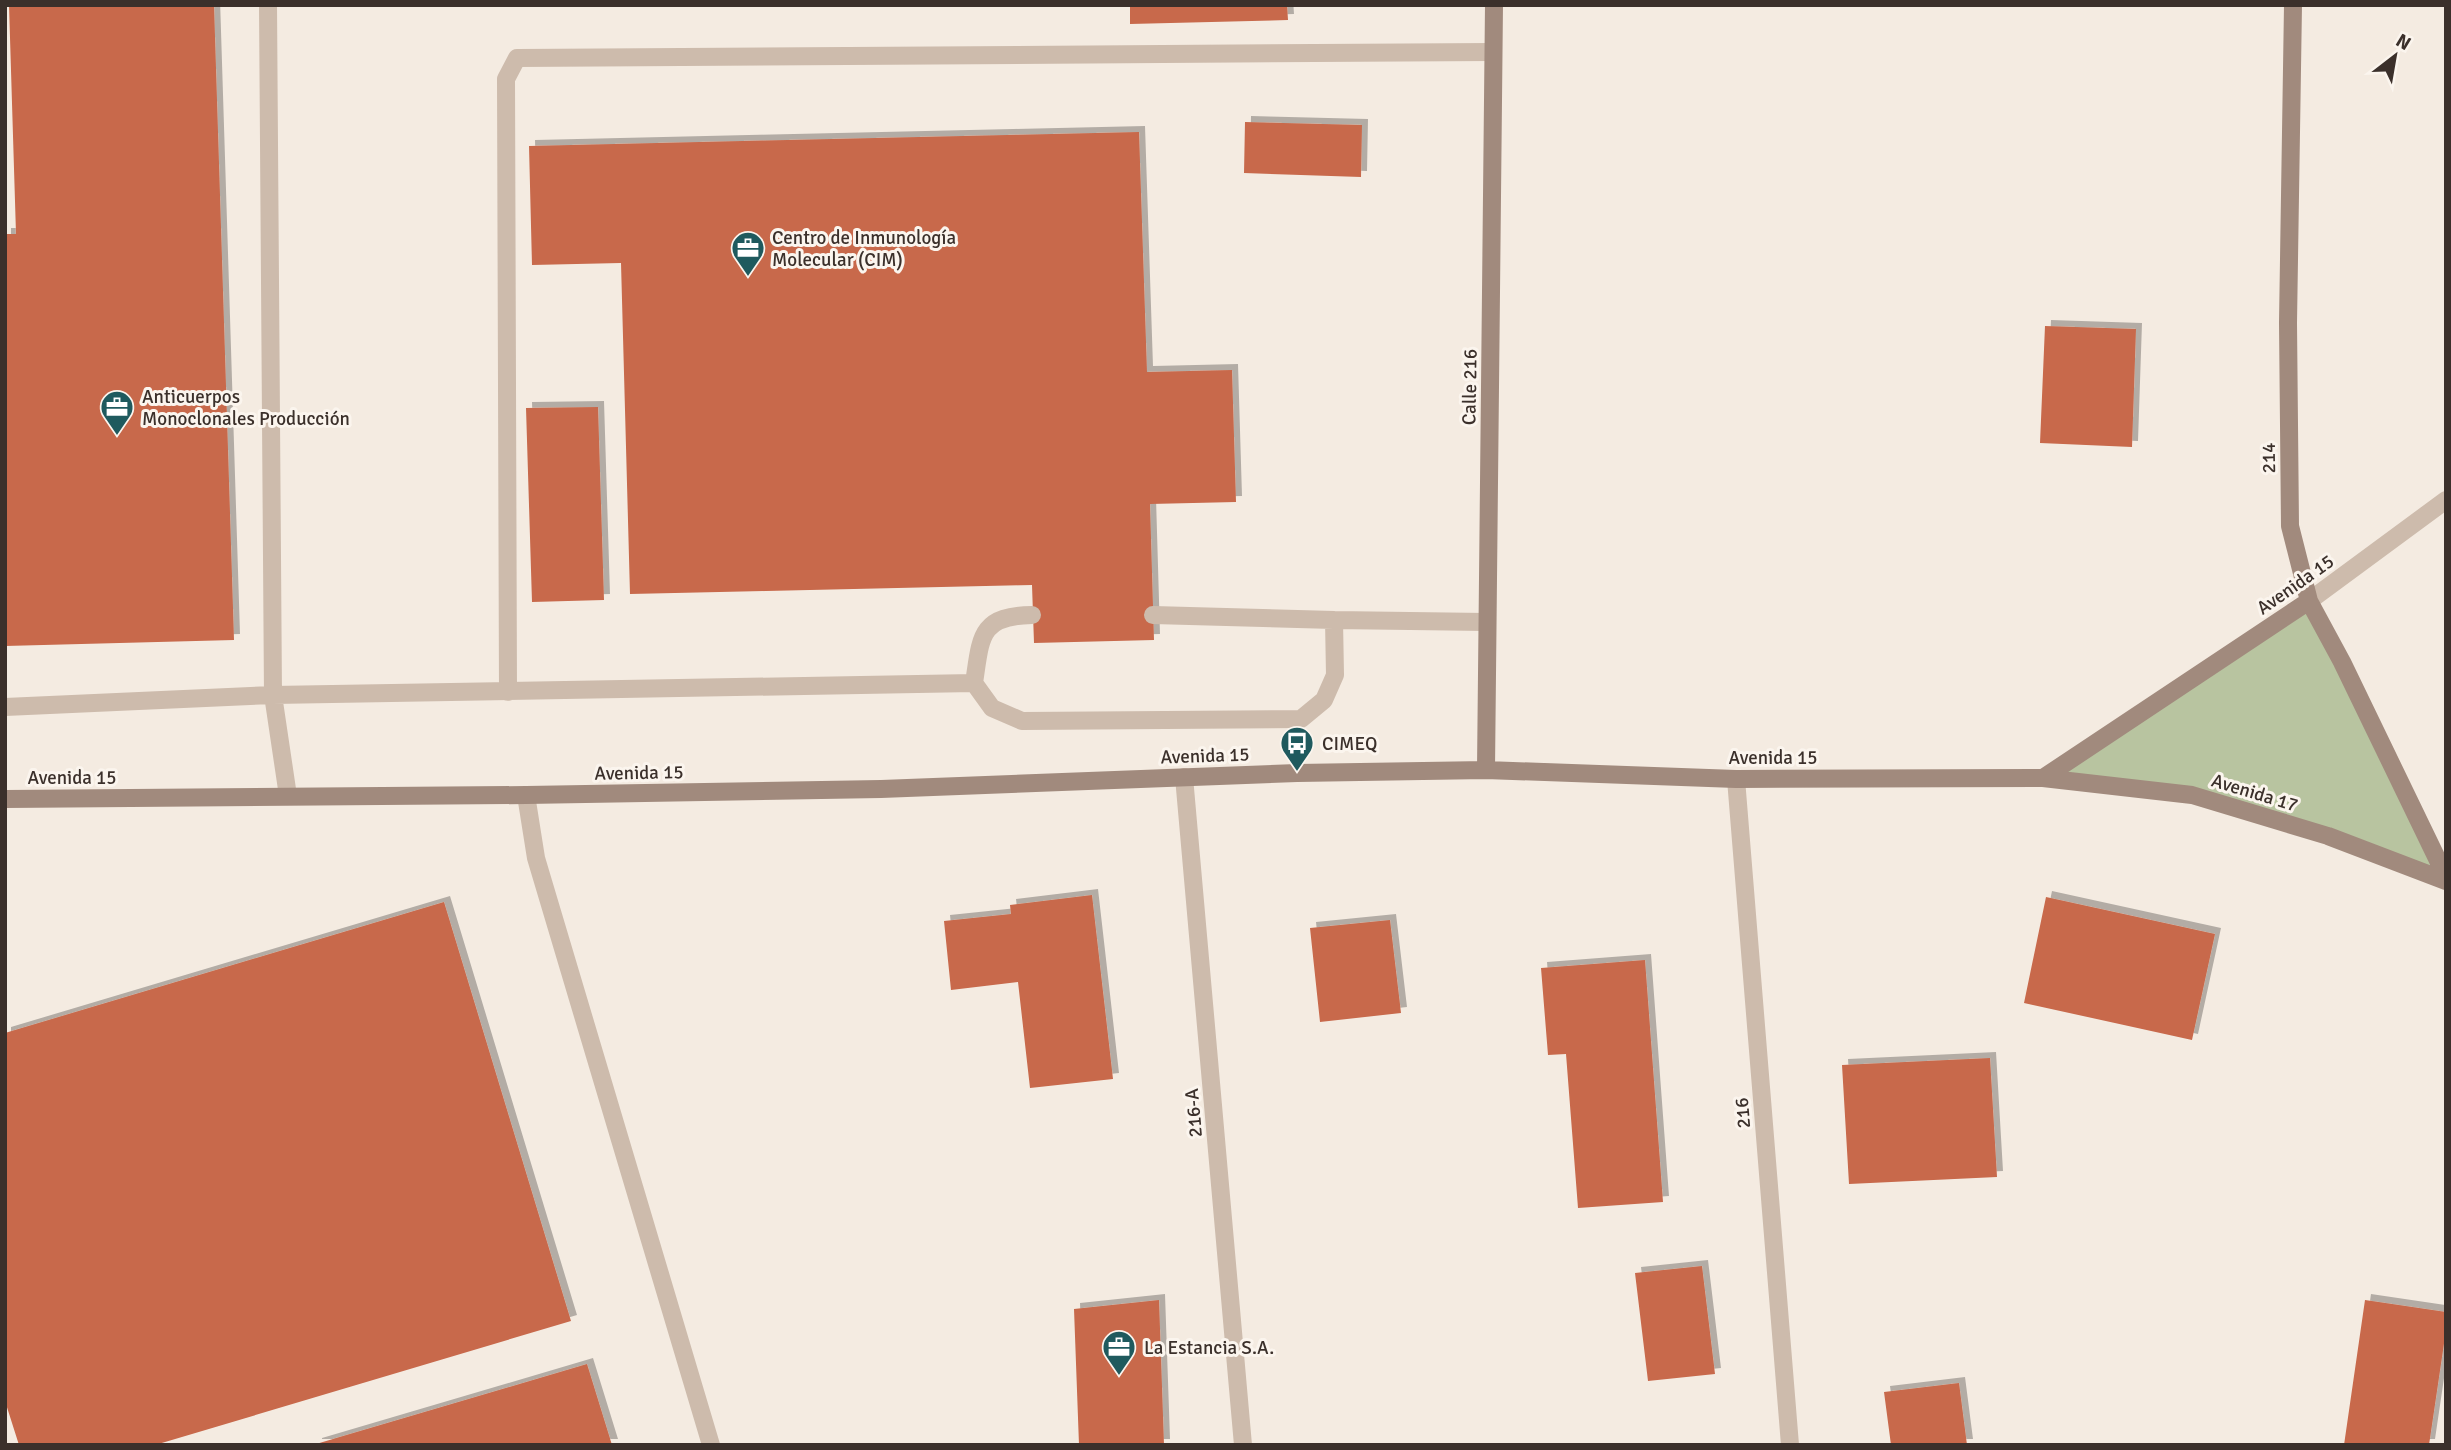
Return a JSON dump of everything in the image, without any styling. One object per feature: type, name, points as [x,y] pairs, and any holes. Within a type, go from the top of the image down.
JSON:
[{"type":"street","points":[[268,5],[273,695],[288,796]]},
{"type":"street","name":"Calle 216","points":[[1486,770],[1494,5]]},
{"type":"street","name":"214","points":[[2293,5],[2288,323],[2290,526],[2309,601],[2342,662],[2446,879]]},
{"type":"street","points":[[508,692],[506,79],[517,58],[1493,52]]},
{"type":"street","name":"Avenida 15","points":[[5,799],[881,789],[1184,777],[1486,770],[1736,779],[2043,778],[2309,601],[2446,500]]},
{"type":"street","points":[[1032,615],[1009,615],[988,626],[980,644],[974,683],[992,708],[1022,721],[1301,719],[1324,700],[1335,675],[1334,620]]},
{"type":"street","points":[[1153,615],[1486,622]]},
{"type":"street","points":[[5,707],[273,695],[974,683]]},
{"type":"street","name":"216-A","points":[[1184,777],[1243,1445]]},
{"type":"street","name":"Avenida 17","points":[[2043,778],[2192,795],[2328,836],[2446,879]]},
{"type":"street","name":"216","points":[[1736,779],[1790,1445]]},
{"type":"street","points":[[526,795],[536,858],[711,1445]]},
{"type":"green space","points":[[2309,601],[2446,877],[2192,795],[2043,778]]},
{"type":"building","name":"Anticuerpos Monoclonales Producción","points":[[9,5],[214,5],[234,640],[5,646],[5,234],[16,234]]},
{"type":"building","points":[[1130,5],[1287,5],[1288,20],[1130,24]]},
{"type":"building","points":[[1245,122],[1362,125],[1361,177],[1244,173]]},
{"type":"building","name":"Centro de Inmunología Molecular (CIM)","points":[[1139,132],[1147,372],[1232,370],[1236,502],[1150,504],[1154,640],[1034,643],[1032,585],[630,594],[621,263],[532,265],[529,146]]},
{"type":"building","points":[[2045,326],[2136,329],[2132,447],[2040,443]]},
{"type":"building","points":[[598,407],[604,600],[532,602],[526,408]]},
{"type":"building","points":[[1092,895],[1113,1079],[1030,1088],[1018,982],[951,990],[944,921],[1011,914],[1010,905]]},
{"type":"building","points":[[2046,897],[2215,934],[2192,1040],[2024,1003]]},
{"type":"building","points":[[444,902],[571,1321],[155,1445],[19,1445],[5,1401],[5,1033]]},
{"type":"building","points":[[1390,920],[1401,1013],[1320,1022],[1310,928]]},
{"type":"building","points":[[1645,960],[1663,1202],[1578,1208],[1566,1054],[1548,1055],[1541,968]]},
{"type":"building","points":[[1990,1058],[1997,1177],[1849,1184],[1842,1065]]},
{"type":"building","points":[[1702,1266],[1715,1374],[1648,1381],[1635,1273]]},
{"type":"building","name":"La Estancia S.A.","points":[[1159,1300],[1164,1445],[1079,1445],[1074,1309]]},
{"type":"building","points":[[2365,1300],[2446,1312],[2446,1330],[2429,1445],[2344,1445]]},
{"type":"building","points":[[587,1364],[612,1445],[316,1445],[316,1444]]},
{"type":"building","points":[[1959,1383],[1967,1445],[1891,1445],[1884,1392]]},
{"type":"place","name":"Centro de Inmunología Molecular (CIM)","points":[[748,278]]},
{"type":"place","name":"Anticuerpos Monoclonales Producción","points":[[117,437]]},
{"type":"place","name":"CIMEQ","points":[[1297,773]]},
{"type":"place","name":"La Estancia S.A.","points":[[1119,1377]]}]
